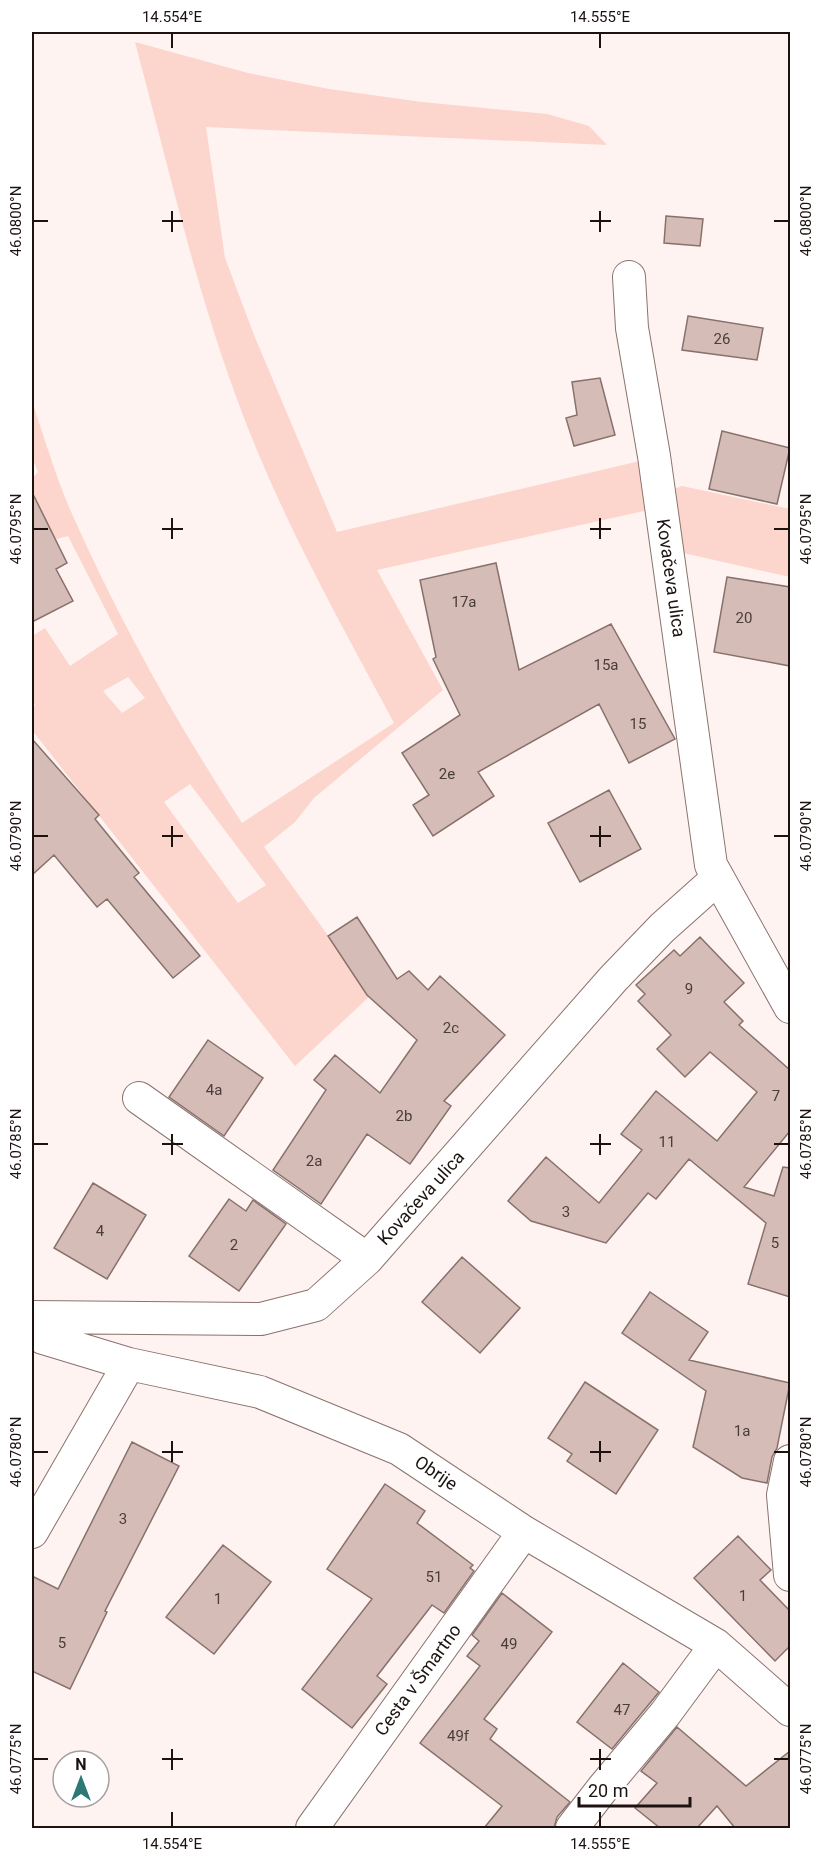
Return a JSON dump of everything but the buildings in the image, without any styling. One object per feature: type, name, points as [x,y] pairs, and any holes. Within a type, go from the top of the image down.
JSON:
[{"type":"street","name":"Kovačeva ulica","points":[[630,277],[632,328],[654,456],[711,865],[790,1007]]},
{"type":"street","name":"Kovačeva ulica","points":[[32,1317],[261,1319],[316,1305],[367,1259],[613,979],[662,928],[718,878]]},
{"type":"street","points":[[139,1098],[367,1259]]},
{"type":"street","name":"Obrije","points":[[32,1332],[43,1338],[129,1364],[260,1392],[399,1449],[524,1532],[716,1645]]},
{"type":"street","points":[[32,1532],[129,1364]]},
{"type":"street","points":[[790,1461],[783,1495],[790,1575]]},
{"type":"street","name":"Cesta v Šmartno","points":[[312,1828],[524,1532]]},
{"type":"street","points":[[572,1828],[665,1714],[716,1645],[790,1710]]},
{"type":"shaded area","points":[[135,42],[248,73],[329,89],[422,102],[547,114],[589,126],[607,145],[206,127],[225,258],[254,335],[337,532],[644,460],[653,509],[377,570],[443,690],[314,798],[295,822],[264,847],[371,995],[295,1066],[32,730],[32,709],[35,705],[32,699],[32,636],[45,628],[70,666],[118,634],[68,536],[53,540],[32,489],[32,478],[38,472],[32,457],[32,402],[66,500],[90,554],[172,710],[242,823],[394,723],[290,524],[239,405],[190,251]],"holes":[[[128,677],[145,698],[122,713],[103,691]],[[190,784],[266,885],[238,903],[164,802]]]},
{"type":"shaded area","points":[[682,486],[790,509],[790,577],[679,552],[674,489]]}]
